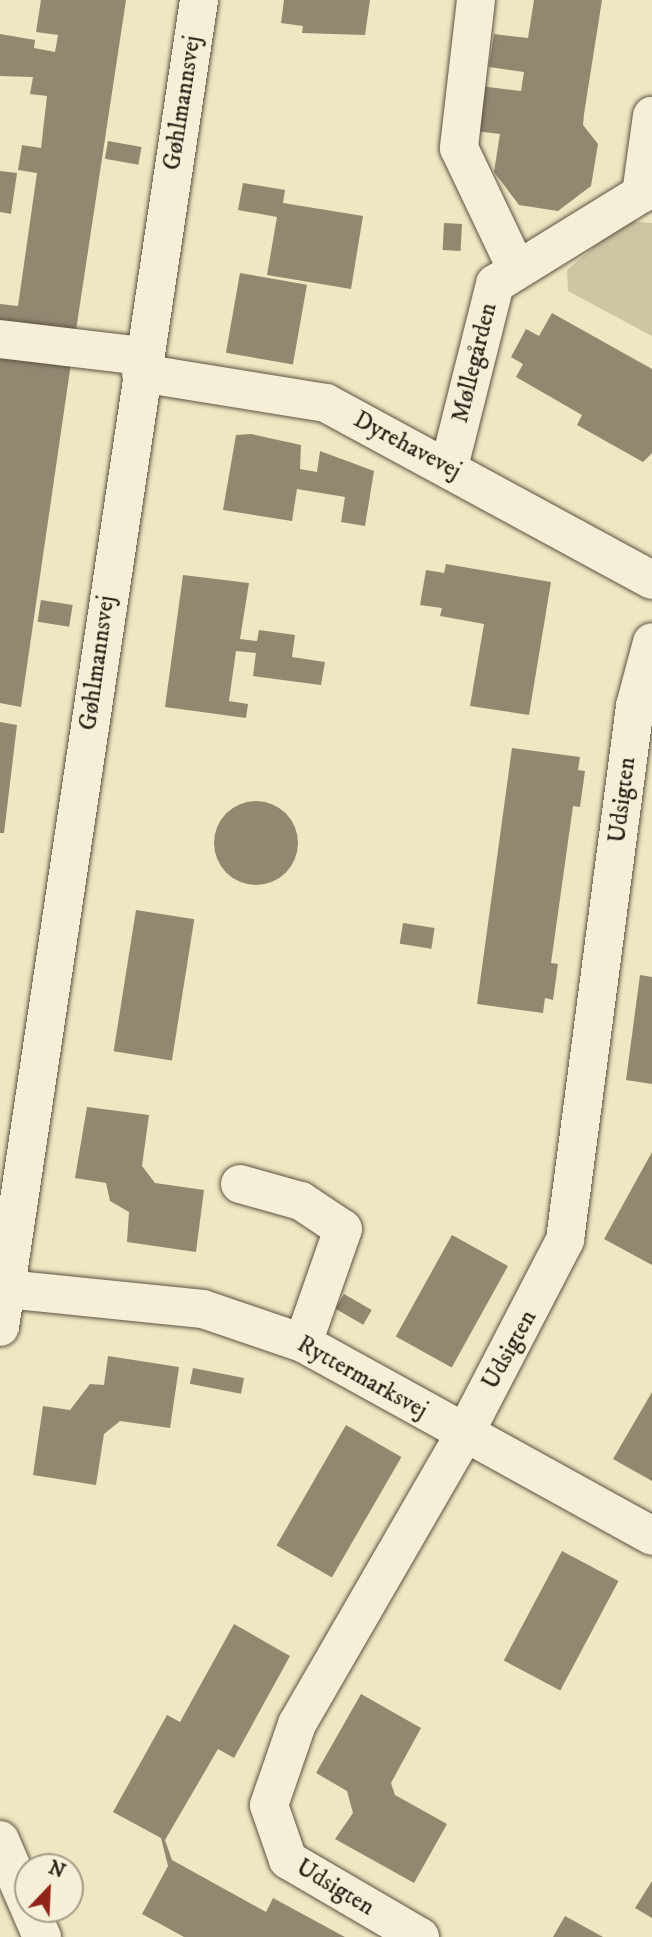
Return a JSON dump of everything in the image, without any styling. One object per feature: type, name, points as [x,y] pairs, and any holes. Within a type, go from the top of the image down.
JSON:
[{"type":"street","name":"Gøhlmannsvej","points":[[0,1327],[6,1289],[6,1235],[199,0]]},
{"type":"street","points":[[476,0],[458,148],[516,268]]},
{"type":"street","name":"Møllegården","points":[[449,467],[495,284],[516,268],[641,194],[652,116]]},
{"type":"street","name":"Dyrehavevej","points":[[0,339],[142,364],[326,403],[449,467],[652,580]]},
{"type":"street","name":"Udsigten","points":[[420,1937],[288,1860],[269,1805],[297,1724],[464,1435],[565,1240],[635,706],[652,642]]},
{"type":"street","points":[[240,1184],[301,1201],[343,1229],[303,1343]]},
{"type":"street","name":"Ryttermarksvej","points":[[6,1289],[203,1309],[303,1343],[464,1435],[652,1536]]},
{"type":"street","points":[[0,1840],[24,1927]]},
{"type":"shaded area","points":[[625,221],[652,223],[652,336],[568,291],[567,270]]},
{"type":"building","points":[[41,0],[126,0],[75,337],[0,328],[0,304],[18,306],[37,173],[18,170],[22,145],[41,148],[47,96],[30,94],[33,77],[0,76],[0,34],[35,40],[34,48],[55,52],[58,35],[36,32]]},
{"type":"building","points":[[284,0],[370,0],[365,35],[302,33],[303,26],[281,23]]},
{"type":"building","points":[[534,0],[602,0],[583,125],[598,144],[591,186],[558,211],[519,205],[494,172],[500,134],[475,131],[480,86],[521,91],[524,72],[489,67],[494,34],[528,38]]},
{"type":"building","points":[[108,141],[141,147],[138,165],[105,159]]},
{"type":"building","points":[[0,171],[17,173],[11,214],[0,212]]},
{"type":"building","points":[[243,183],[285,190],[283,203],[363,216],[351,289],[267,275],[277,217],[238,210]]},
{"type":"building","points":[[444,223],[462,224],[461,251],[443,250]]},
{"type":"building","points":[[240,273],[307,285],[293,365],[226,353]]},
{"type":"building","points":[[552,313],[652,369],[652,453],[643,462],[577,425],[582,415],[516,377],[523,364],[511,357],[526,329],[539,336]]},
{"type":"building","points":[[0,354],[71,363],[21,707],[0,703]]},
{"type":"building","points":[[251,434],[301,445],[300,469],[317,472],[320,451],[374,471],[365,526],[341,522],[345,497],[297,489],[292,521],[223,510],[236,435]]},
{"type":"building","points":[[446,564],[551,582],[529,715],[470,706],[484,624],[440,616],[442,608],[420,605],[426,570],[444,573]]},
{"type":"building","points":[[183,575],[249,583],[240,639],[257,641],[259,630],[295,635],[292,657],[325,662],[321,685],[253,676],[256,653],[236,651],[229,701],[248,704],[246,718],[165,707]]},
{"type":"building","points":[[41,600],[73,605],[69,627],[38,622]]},
{"type":"building","points":[[0,722],[17,725],[4,833],[0,833]]},
{"type":"building","points":[[512,748],[580,757],[578,770],[585,771],[580,807],[573,806],[551,963],[558,964],[553,1000],[545,998],[543,1013],[477,1004]]},
{"type":"building","points":[[256,801],[279,808],[291,820],[298,843],[291,866],[279,878],[256,885],[233,878],[221,866],[214,843],[221,820],[233,808]]},
{"type":"building","points":[[136,910],[194,919],[172,1060],[114,1051]]},
{"type":"building","points":[[403,923],[435,928],[431,949],[400,944]]},
{"type":"building","points":[[640,975],[652,977],[652,1084],[626,1080]]},
{"type":"building","points":[[87,1107],[149,1115],[142,1166],[155,1183],[204,1190],[196,1252],[127,1242],[129,1212],[110,1201],[106,1183],[75,1178]]},
{"type":"building","points":[[652,1152],[652,1265],[604,1239]]},
{"type":"building","points":[[452,1235],[508,1266],[452,1367],[396,1336]]},
{"type":"building","points":[[344,1294],[372,1310],[363,1325],[336,1309]]},
{"type":"building","points":[[108,1356],[179,1367],[170,1428],[120,1421],[104,1434],[96,1485],[33,1475],[43,1406],[70,1410],[90,1384],[104,1385]]},
{"type":"building","points":[[193,1368],[244,1378],[241,1394],[190,1384]]},
{"type":"building","points":[[652,1392],[652,1481],[613,1459]]},
{"type":"building","points":[[346,1425],[401,1457],[332,1577],[276,1545]]},
{"type":"building","points":[[562,1551],[619,1581],[560,1691],[504,1660]]},
{"type":"building","points":[[234,1624],[290,1656],[234,1758],[218,1749],[165,1840],[172,1860],[266,1912],[273,1898],[345,1937],[184,1937],[142,1914],[168,1866],[161,1838],[113,1812],[167,1715],[180,1722]]},
{"type":"building","points":[[361,1694],[421,1728],[391,1783],[395,1795],[447,1824],[414,1883],[335,1839],[353,1813],[347,1791],[316,1773]]},
{"type":"building","points":[[652,1881],[652,1918],[635,1908]]},
{"type":"building","points":[[565,1916],[603,1937],[553,1937]]}]
